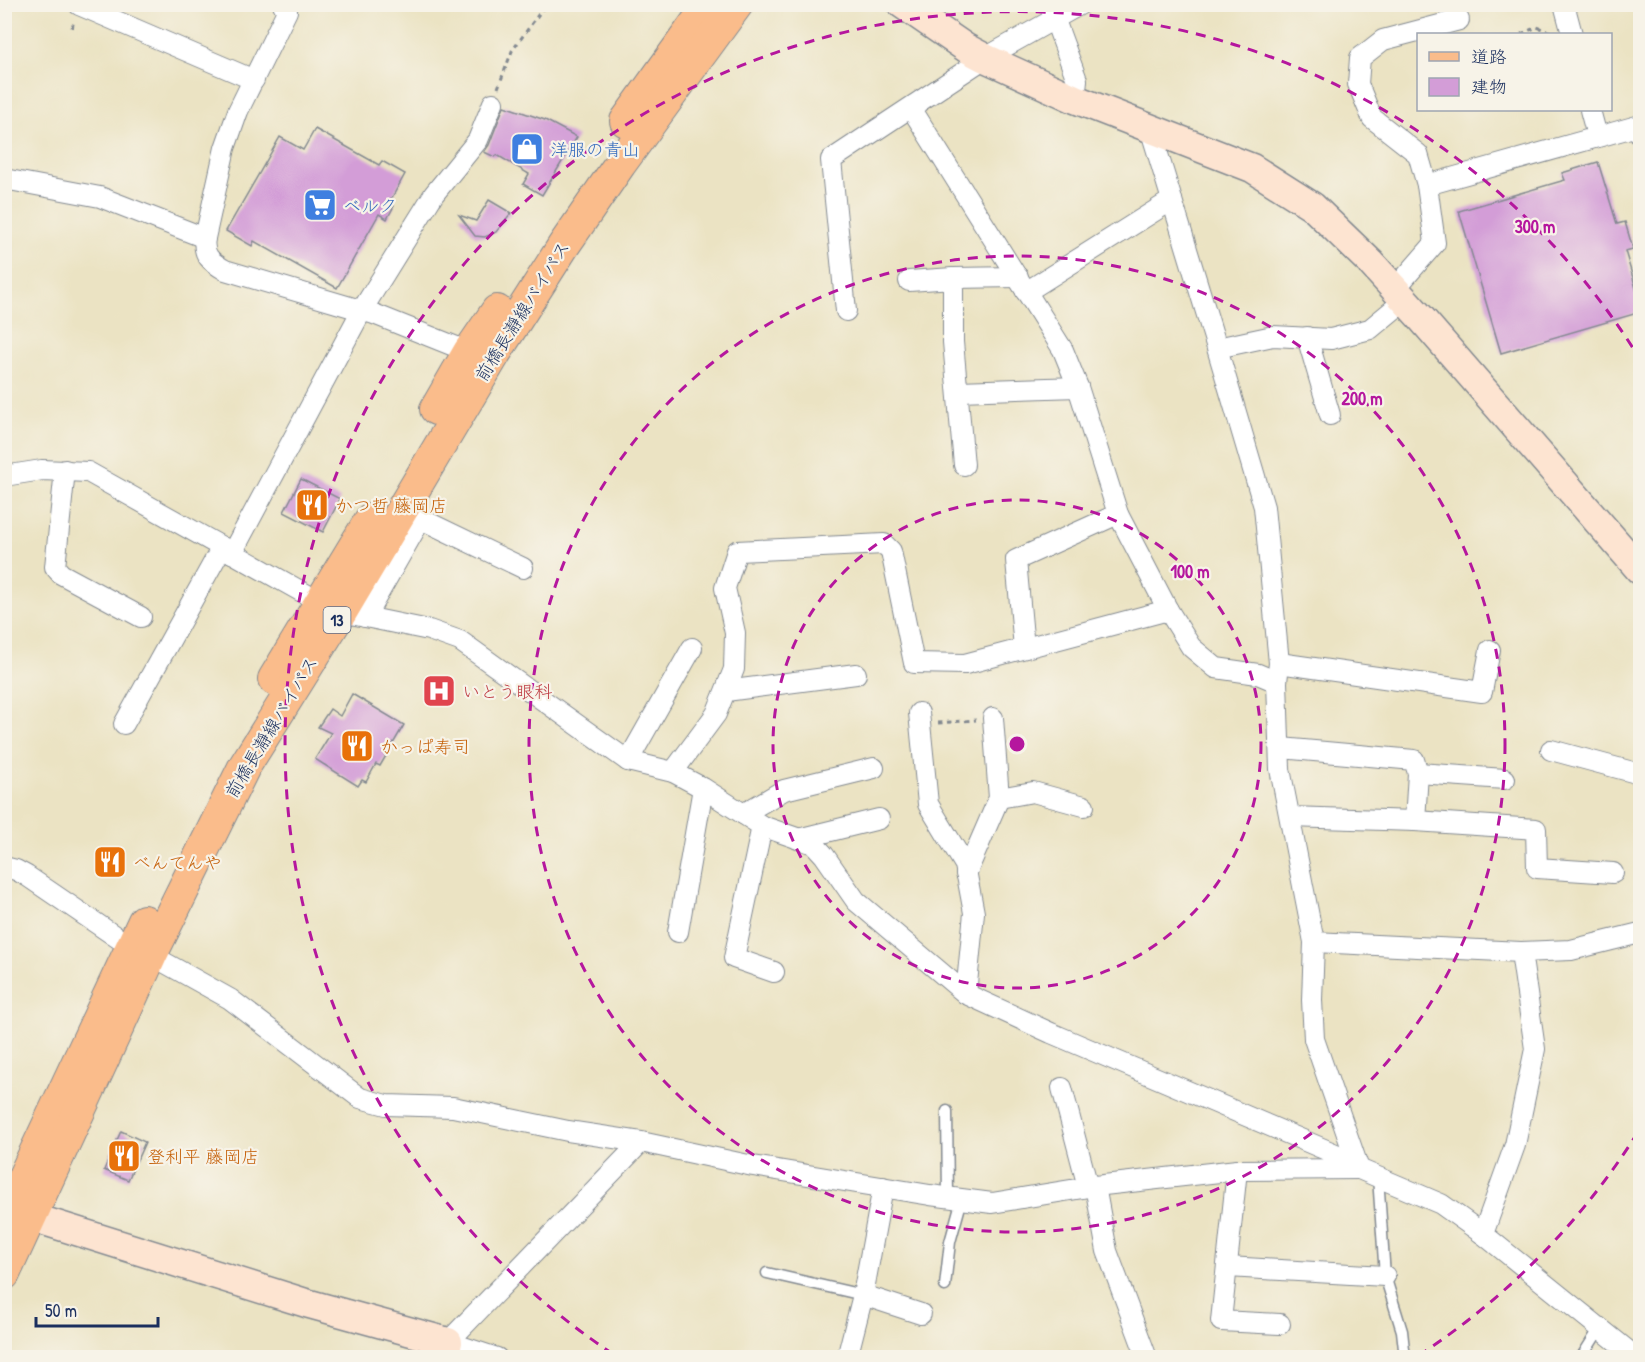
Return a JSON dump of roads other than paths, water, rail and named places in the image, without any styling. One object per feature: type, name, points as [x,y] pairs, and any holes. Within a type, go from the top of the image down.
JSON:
[{"type":"main road","name":"前橋長瀞線バイパス","points":[[342,610],[402,468],[469,352],[603,153],[710,4]]},
{"type":"main road","name":"前橋長瀞線バイパス","points":[[4,1274],[12,1214],[141,951],[226,759],[342,610],[482,374],[558,255],[620,164],[737,4]]},
{"type":"street","points":[[283,4],[287,11],[238,111],[225,148],[204,238],[209,260],[225,270],[362,310],[469,352]]},
{"type":"street","points":[[902,4],[966,48],[985,58],[1075,99],[1252,168],[1312,206],[1371,263],[1400,295],[1641,570]]},
{"type":"street","points":[[846,311],[831,160],[985,58],[1051,11],[1081,4]]},
{"type":"street","points":[[1564,4],[1572,33]]},
{"type":"street","points":[[79,5],[254,80]]},
{"type":"street","points":[[1051,11],[1077,80],[1075,99]]},
{"type":"street","points":[[1217,348],[1273,336],[1331,339],[1370,329],[1400,295],[1435,243],[1427,185],[1418,154],[1372,118],[1358,84],[1360,58],[1383,40],[1458,12]]},
{"type":"street","points":[[124,724],[227,550],[362,310],[434,194],[478,140],[493,103]]},
{"type":"street","points":[[911,108],[1063,350],[1118,514],[1168,610],[1191,647],[1216,668],[1258,674],[1278,673],[1482,692],[1490,650]]},
{"type":"street","points":[[1590,111],[1597,136]]},
{"type":"street","points":[[1427,185],[1637,126],[1641,134]]},
{"type":"street","points":[[1150,128],[1264,507],[1278,673],[1280,769],[1314,942],[1312,1000],[1314,1039],[1359,1169]]},
{"type":"street","points":[[4,179],[100,197],[204,238]]},
{"type":"street","points":[[909,281],[953,278],[1022,285],[1172,200]]},
{"type":"street","points":[[953,278],[953,342],[964,465]]},
{"type":"street","points":[[1307,337],[1330,415]]},
{"type":"street","points":[[959,391],[1077,387]]},
{"type":"street","points":[[4,476],[42,470],[88,472],[227,550],[342,610],[429,630],[460,641],[628,761],[673,772],[703,788],[762,826],[814,844],[856,901],[966,994],[1051,1033],[1338,1155],[1359,1169],[1441,1204],[1483,1234],[1637,1358]]},
{"type":"street","points":[[65,470],[55,567],[61,574],[141,617]]},
{"type":"street","points":[[1024,648],[1016,560],[1118,514]]},
{"type":"street","points":[[342,610],[421,519],[523,568]]},
{"type":"street","points":[[673,772],[716,714],[734,669],[735,633],[725,588],[737,551],[884,544],[891,551],[914,663],[965,664],[1168,610]]},
{"type":"street","points":[[628,761],[692,648]]},
{"type":"street","points":[[726,691],[856,674]]},
{"type":"street","points":[[966,874],[999,798],[993,718]]},
{"type":"street","points":[[919,719],[928,804],[965,865],[974,913],[966,994]]},
{"type":"street","points":[[1281,747],[1414,760],[1418,773],[1415,821]]},
{"type":"street","points":[[1551,750],[1641,774]]},
{"type":"street","points":[[743,814],[784,790],[874,768]]},
{"type":"street","points":[[1418,773],[1505,779]]},
{"type":"street","points":[[678,932],[703,788]]},
{"type":"street","points":[[999,798],[1034,792],[1084,806]]},
{"type":"street","points":[[1290,817],[1415,821],[1536,829],[1537,868],[1613,873]]},
{"type":"street","points":[[798,839],[879,819]]},
{"type":"street","points":[[762,826],[734,958],[774,972]]},
{"type":"street","points":[[4,867],[27,876],[141,951],[230,999],[360,1098],[386,1105],[453,1107],[568,1131],[641,1142],[753,1166],[992,1203],[1092,1186],[1237,1170],[1359,1169]]},
{"type":"street","points":[[1314,942],[1521,952],[1571,950],[1641,933]]},
{"type":"street","points":[[1483,1234],[1515,1145],[1535,1049],[1521,952]]},
{"type":"street","points":[[1062,1088],[1092,1186],[1107,1251],[1147,1358]]},
{"type":"street","points":[[448,1342],[641,1142]]},
{"type":"street","points":[[1237,1170],[1221,1321],[1280,1324]]},
{"type":"street","points":[[847,1358],[863,1295],[883,1187]]},
{"type":"street","points":[[12,1214],[497,1358]]},
{"type":"street","points":[[1228,1267],[1385,1276]]},
{"type":"street","points":[[863,1295],[921,1314]]},
{"type":"lane","points":[[945,1286],[955,1198],[947,1111]]},
{"type":"lane","points":[[1378,1177],[1385,1276],[1402,1332],[1405,1358]]},
{"type":"lane","points":[[767,1274],[863,1295]]},
{"type":"lane","points":[[1581,1358],[1600,1328]]},
{"type":"place","name":"洋服の青山","points":[[527,149]]},
{"type":"place","name":"ベルク","points":[[320,205]]},
{"type":"place","name":"かつ哲 藤岡店","points":[[312,505]]},
{"type":"place","name":"いとう眼科","points":[[439,691]]},
{"type":"place","name":"かっぱ寿司","points":[[357,746]]},
{"type":"place","name":"べんてんや","points":[[110,862]]},
{"type":"place","name":"登利平 藤岡店","points":[[124,1156]]}]
